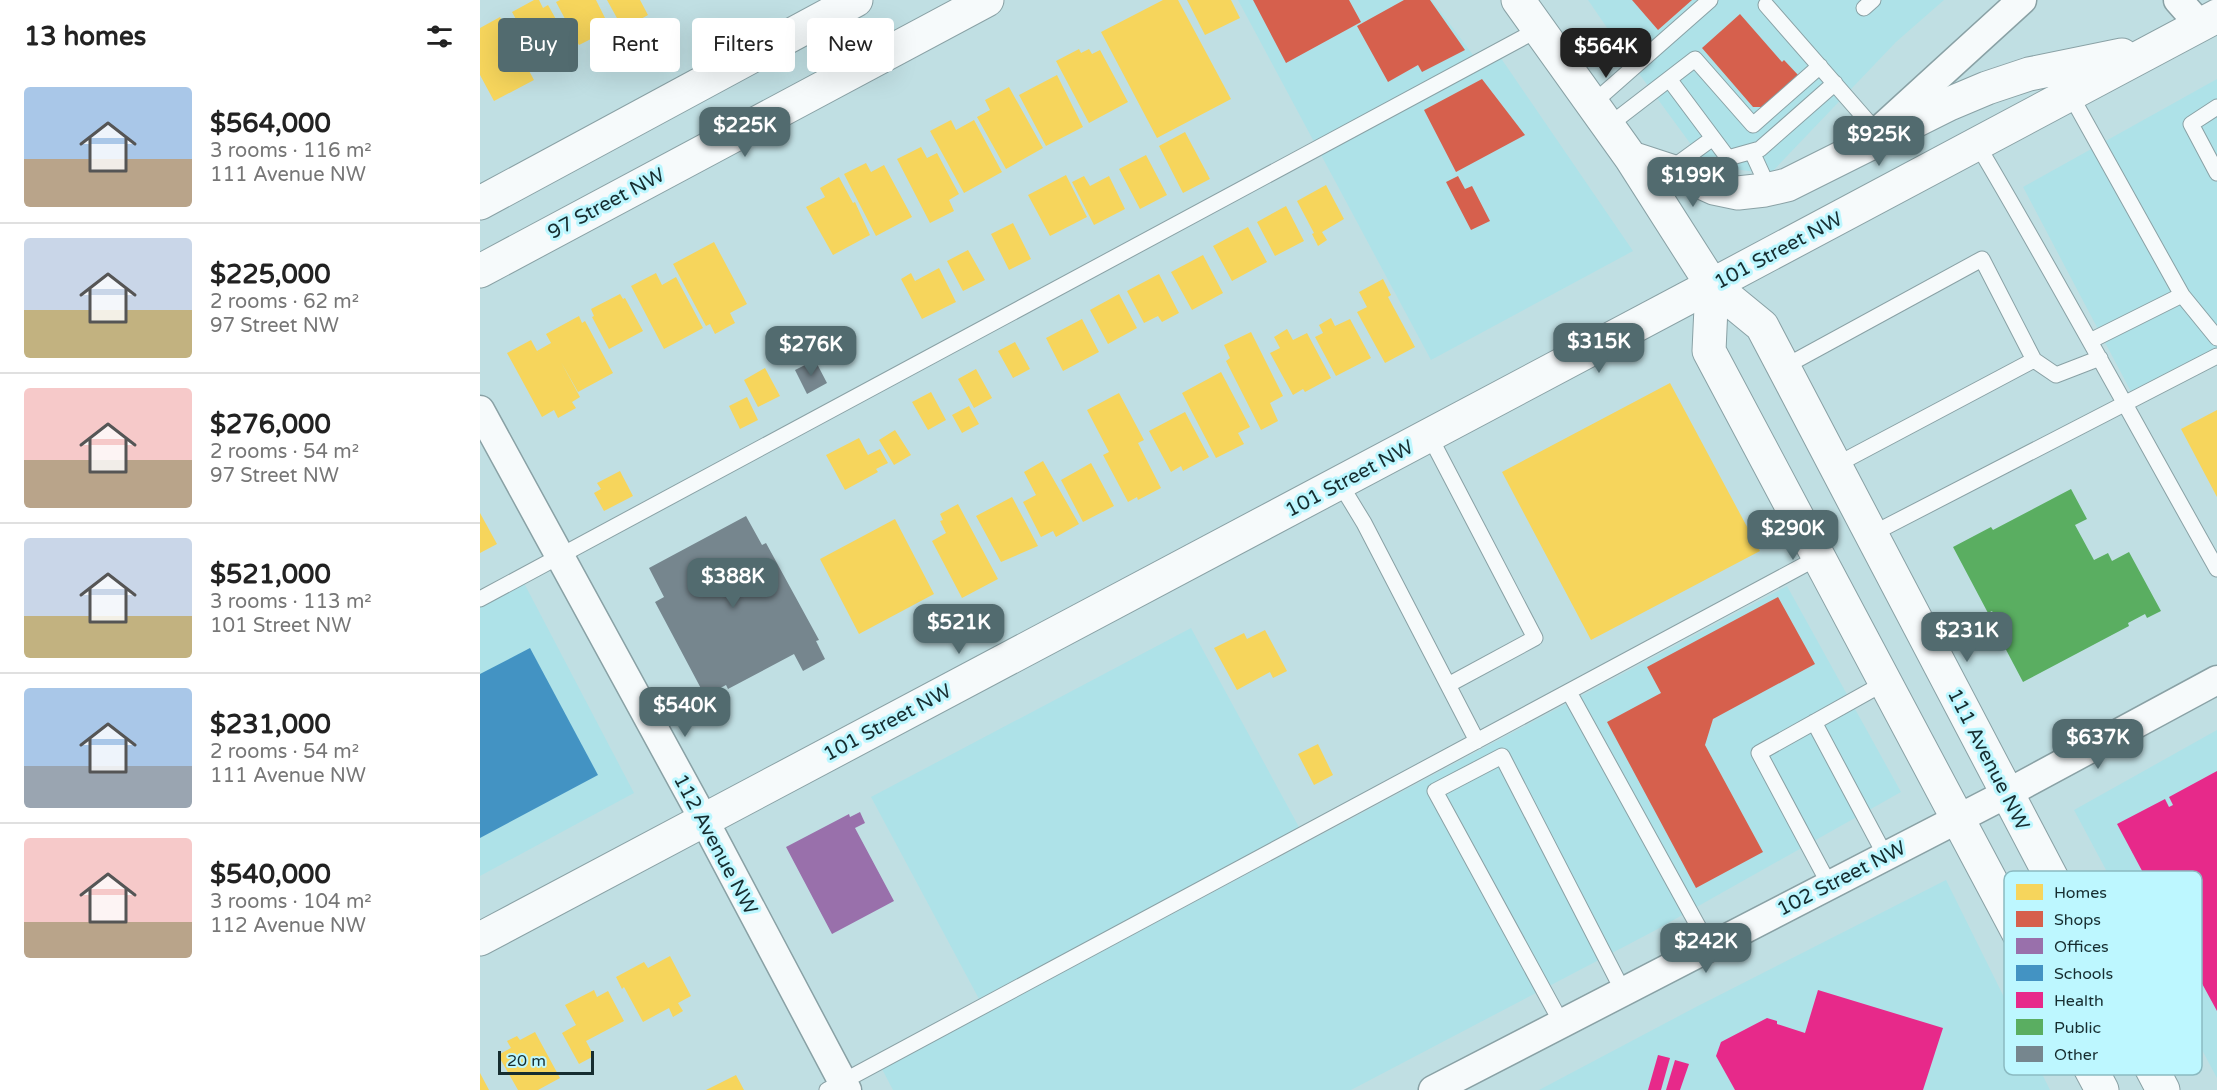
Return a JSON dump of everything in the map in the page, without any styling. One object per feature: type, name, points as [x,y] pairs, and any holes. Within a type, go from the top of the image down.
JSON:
[{"type":"main road","points":[[480,202],[856,0]]},
{"type":"main road","name":"97 Street NW","points":[[480,271],[987,0]]},
{"type":"main road","name":"111 Avenue NW","points":[[1518,0],[1631,158],[1712,285],[1762,326],[2047,871]]},
{"type":"main road","name":"101 Street NW","points":[[480,939],[2070,94],[2212,21]]},
{"type":"main road","points":[[1631,158],[1714,188],[1738,193],[1769,189],[1787,185],[1869,140],[1997,84],[2029,74],[2159,48]]},
{"type":"main road","points":[[1712,285],[1709,351],[2004,905]]},
{"type":"main road","points":[[2094,1075],[2102,1090]]},
{"type":"main road","name":"111 Avenue NW","points":[[2155,1075],[2163,1090]]},
{"type":"street","points":[[1869,140],[2022,0]]},
{"type":"street","points":[[2178,0],[2212,21]]},
{"type":"street","name":"112 Avenue NW","points":[[480,410],[704,820],[839,1087]]},
{"type":"street","name":"102 Street NW","points":[[1433,1090],[2006,794],[2217,681]]},
{"type":"lane","points":[[1600,115],[1710,0]]},
{"type":"lane","points":[[1766,5],[1835,83],[1869,140]]},
{"type":"lane","points":[[480,599],[1539,29]]},
{"type":"lane","points":[[1600,115],[1669,79],[1695,59],[1768,142]]},
{"type":"lane","points":[[1753,125],[1820,66]]},
{"type":"lane","points":[[1669,79],[1728,158],[1760,149],[1835,83]]},
{"type":"lane","points":[[2070,94],[2182,295],[2217,338]]},
{"type":"lane","points":[[2217,107],[2191,124],[2217,173]]},
{"type":"lane","points":[[1668,170],[1713,138]]},
{"type":"lane","points":[[1977,144],[2100,358],[2217,569]]},
{"type":"lane","points":[[1752,152],[1769,189]]},
{"type":"lane","points":[[1784,367],[1982,259],[2034,360],[2056,375],[2100,358]]},
{"type":"lane","points":[[2090,341],[2182,295]]},
{"type":"lane","points":[[1872,534],[2217,356]]},
{"type":"lane","points":[[1836,465],[2034,360]]},
{"type":"lane","points":[[1429,435],[1535,638],[1448,685]]},
{"type":"lane","points":[[1339,482],[1364,523],[1477,741]]},
{"type":"lane","points":[[839,1087],[1820,557]]},
{"type":"lane","points":[[1829,884],[1759,753],[1886,682]]},
{"type":"lane","points":[[1569,692],[1709,946]]},
{"type":"lane","points":[[1814,722],[1885,855]]},
{"type":"lane","points":[[1561,1022],[1435,791],[1502,756],[1623,991]]},
{"type":"shaded area","points":[[1238,0],[1432,0],[1473,55],[1492,45],[1633,251],[1431,360]]},
{"type":"shaded area","points":[[1588,0],[1944,0],[1896,42],[1770,174],[1706,165]]},
{"type":"shaded area","points":[[2217,79],[2217,357],[2137,403],[2023,187]]},
{"type":"shaded area","points":[[524,583],[634,793],[480,876],[480,607]]},
{"type":"shaded area","points":[[1787,586],[1901,792],[1654,931],[1351,1090],[893,1090],[882,1069]]},
{"type":"shaded area","points":[[1191,628],[1300,829],[979,999],[871,797]]},
{"type":"shaded area","points":[[2217,730],[2217,1078],[2202,1050],[2202,871],[2107,871],[2074,810]]},
{"type":"shaded area","points":[[1946,880],[2004,997],[2004,1075],[2043,1075],[2050,1090],[1539,1090]]},
{"type":"building: Homes","points":[[534,0],[539,0],[543,8],[548,5],[555,18],[515,18],[512,12]]},
{"type":"building: Homes","points":[[596,0],[605,18],[590,18],[590,40],[579,45],[578,18],[565,18],[556,2]]},
{"type":"building: Homes","points":[[607,0],[640,0],[648,15],[643,18],[617,18]]},
{"type":"building: Homes","points":[[1163,0],[1178,0],[1231,99],[1157,138],[1101,32]]},
{"type":"building: Homes","points":[[1187,0],[1231,0],[1240,18],[1205,35]]},
{"type":"building: Homes","points":[[498,18],[498,72],[530,72],[534,80],[494,101],[480,75],[480,28]]},
{"type":"building: Homes","points":[[1079,49],[1081,53],[1089,49],[1092,54],[1100,50],[1128,102],[1089,123],[1056,61]]},
{"type":"building: Homes","points":[[1057,75],[1083,127],[1046,146],[1019,95]]},
{"type":"building: Homes","points":[[1009,87],[1043,148],[1006,169],[977,117],[990,110],[985,100]]},
{"type":"building: Homes","points":[[951,120],[956,130],[974,120],[1002,172],[964,193],[930,131]]},
{"type":"building: Homes","points":[[1185,132],[1210,179],[1183,193],[1159,146]]},
{"type":"building: Homes","points":[[921,147],[927,158],[937,153],[959,194],[949,200],[954,211],[930,223],[897,159]]},
{"type":"building: Homes","points":[[1146,155],[1167,195],[1140,209],[1119,169]]},
{"type":"building: Homes","points":[[866,163],[871,172],[884,165],[912,217],[876,236],[844,174]]},
{"type":"building: Homes","points":[[1066,175],[1087,217],[1050,236],[1028,195]]},
{"type":"building: Homes","points":[[1084,176],[1090,186],[1109,176],[1125,209],[1094,225],[1072,182]]},
{"type":"building: Homes","points":[[839,177],[853,203],[855,202],[870,235],[833,255],[806,207],[825,197],[820,188]]},
{"type":"building: Homes","points":[[1326,185],[1344,219],[1322,232],[1327,240],[1318,246],[1312,234],[1314,233],[1297,201]]},
{"type":"building: Homes","points":[[1286,206],[1304,241],[1275,256],[1257,222]]},
{"type":"building: Homes","points":[[1013,223],[1031,259],[1009,270],[991,234]]},
{"type":"building: Homes","points":[[1248,227],[1267,262],[1232,281],[1213,246]]},
{"type":"building: Homes","points":[[714,242],[747,304],[730,313],[735,323],[715,334],[710,324],[706,326],[673,264]]},
{"type":"building: Homes","points":[[968,250],[985,280],[963,291],[947,261]]},
{"type":"building: Homes","points":[[1203,255],[1223,293],[1192,310],[1171,272]]},
{"type":"building: Homes","points":[[939,268],[956,302],[922,319],[901,279],[911,273],[915,281]]},
{"type":"building: Homes","points":[[656,273],[662,285],[676,277],[703,328],[664,349],[631,286]]},
{"type":"building: Homes","points":[[1159,274],[1179,313],[1162,322],[1158,316],[1144,323],[1127,291]]},
{"type":"building: Homes","points":[[1383,279],[1391,295],[1388,297],[1415,347],[1385,363],[1357,312],[1367,307],[1359,292]]},
{"type":"building: Homes","points":[[620,294],[623,299],[625,298],[643,331],[609,349],[592,317],[594,316],[591,309]]},
{"type":"building: Homes","points":[[1119,294],[1137,328],[1108,344],[1090,310]]},
{"type":"building: Homes","points":[[579,316],[582,323],[585,321],[613,373],[578,392],[561,362],[580,397],[572,402],[576,408],[558,418],[554,410],[542,417],[507,353],[531,340],[537,351],[551,343],[546,334]]},
{"type":"building: Homes","points":[[1331,318],[1335,326],[1350,319],[1371,358],[1336,376],[1315,337],[1323,333],[1319,325]]},
{"type":"building: Homes","points":[[1082,319],[1099,352],[1063,371],[1046,338]]},
{"type":"building: Homes","points":[[1287,329],[1293,340],[1307,333],[1331,378],[1305,392],[1303,389],[1293,395],[1270,353],[1280,348],[1274,337]]},
{"type":"building: Homes","points":[[1251,332],[1283,396],[1270,403],[1278,421],[1261,430],[1226,361],[1230,358],[1224,345]]},
{"type":"building: Homes","points":[[1015,342],[1030,369],[1013,378],[998,351]]},
{"type":"building: Homes","points":[[765,368],[780,396],[758,407],[744,380]]},
{"type":"building: Homes","points":[[976,369],[992,398],[974,408],[958,379]]},
{"type":"building: Homes","points":[[1221,372],[1250,427],[1238,433],[1244,444],[1216,458],[1182,393]]},
{"type":"building: Homes","points":[[1670,383],[1760,551],[1591,640],[1502,472]]},
{"type":"building: Homes","points":[[931,392],[946,420],[928,430],[912,402]]},
{"type":"building: Homes","points":[[1119,393],[1144,440],[1138,443],[1161,488],[1138,500],[1137,497],[1128,502],[1103,455],[1109,452],[1087,410]]},
{"type":"building: Homes","points":[[747,397],[758,420],[740,429],[729,406]]},
{"type":"building: Homes","points":[[969,406],[979,424],[962,433],[952,415]]},
{"type":"building: Homes","points":[[2217,410],[2217,497],[2181,429]]},
{"type":"building: Homes","points":[[1185,412],[1209,457],[1183,471],[1181,466],[1171,472],[1149,431]]},
{"type":"building: Homes","points":[[895,430],[911,455],[894,465],[879,440]]},
{"type":"building: Homes","points":[[859,438],[868,455],[880,449],[888,463],[876,469],[878,472],[845,490],[826,455]]},
{"type":"building: Homes","points":[[1043,461],[1079,524],[1056,537],[1053,531],[1041,537],[1023,502],[1036,495],[1024,472]]},
{"type":"building: Homes","points":[[1091,463],[1114,506],[1083,522],[1061,480]]},
{"type":"building: Homes","points":[[620,471],[633,496],[604,511],[594,493],[601,489],[597,483]]},
{"type":"building: Homes","points":[[1012,497],[1038,546],[1001,562],[976,516]]},
{"type":"building: Homes","points":[[958,504],[998,579],[962,598],[932,541],[946,533],[940,521],[943,520],[940,514]]},
{"type":"building: Homes","points":[[480,513],[497,544],[480,553]]},
{"type":"building: Homes","points":[[895,519],[934,594],[859,634],[820,559]]},
{"type":"building: Homes","points":[[1265,630],[1287,671],[1273,678],[1270,672],[1237,690],[1214,648],[1244,633],[1247,639]]},
{"type":"building: Homes","points":[[1318,744],[1333,775],[1314,785],[1298,754]]},
{"type":"building: Homes","points":[[670,956],[691,996],[678,1003],[683,1011],[673,1017],[669,1008],[643,1022],[616,977],[644,962],[648,968]]},
{"type":"building: Homes","points":[[594,990],[597,997],[608,991],[624,1021],[586,1041],[594,1056],[579,1064],[562,1033],[576,1025],[565,1005]]},
{"type":"building: Homes","points":[[535,1032],[560,1078],[538,1090],[518,1090],[498,1055],[511,1048],[507,1041],[517,1036],[520,1040]]},
{"type":"building: Homes","points":[[480,1073],[489,1090],[480,1090]]},
{"type":"building: Homes","points":[[736,1075],[744,1090],[706,1090]]},
{"type":"building: Shops","points":[[1253,0],[1349,0],[1361,22],[1286,63]]},
{"type":"building: Shops","points":[[1404,0],[1430,0],[1465,50],[1422,72],[1418,65],[1388,82],[1357,26]]},
{"type":"building: Shops","points":[[1632,0],[1692,0],[1658,30]]},
{"type":"building: Shops","points":[[1740,14],[1782,62],[1784,60],[1799,76],[1764,107],[1753,107],[1702,48]]},
{"type":"building: Shops","points":[[1482,79],[1525,135],[1456,172],[1424,110]]},
{"type":"building: Shops","points":[[1458,176],[1465,189],[1472,186],[1490,221],[1471,230],[1446,182]]},
{"type":"building: Shops","points":[[1778,597],[1815,664],[1713,719],[1705,745],[1763,852],[1696,888],[1607,722],[1661,693],[1647,667]]},
{"type":"building: Offices","points":[[860,812],[865,823],[855,828],[894,901],[832,934],[786,847],[849,814],[850,817]]},
{"type":"building: Schools","points":[[530,648],[598,775],[480,838],[480,674]]},
{"type":"building: Health","points":[[2217,771],[2217,1011],[2202,984],[2202,871],[2142,871],[2117,824],[2165,799],[2169,807],[2173,805],[2169,797]]},
{"type":"building: Health","points":[[1818,990],[1943,1028],[1923,1090],[1735,1090],[1716,1056],[1721,1042],[1767,1018],[1777,1021],[1777,1024],[1805,1033]]},
{"type":"building: Health","points":[[1658,1055],[1670,1058],[1661,1090],[1648,1090]]},
{"type":"building: Health","points":[[1675,1060],[1689,1064],[1680,1090],[1666,1090]]},
{"type":"building: Public","points":[[2071,489],[2087,519],[2075,525],[2094,560],[2108,553],[2112,561],[2129,552],[2161,611],[2147,618],[2145,614],[2128,623],[2129,626],[2023,682],[1993,625],[1998,622],[1992,611],[1988,613],[1953,547],[1991,527],[1993,530]]},
{"type":"building: Other","points":[[815,360],[827,383],[807,394],[795,370]]},
{"type":"building: Other","points":[[746,516],[762,545],[766,543],[819,640],[816,641],[825,659],[803,671],[794,654],[728,689],[726,685],[705,696],[655,602],[664,597],[649,568]]}]
